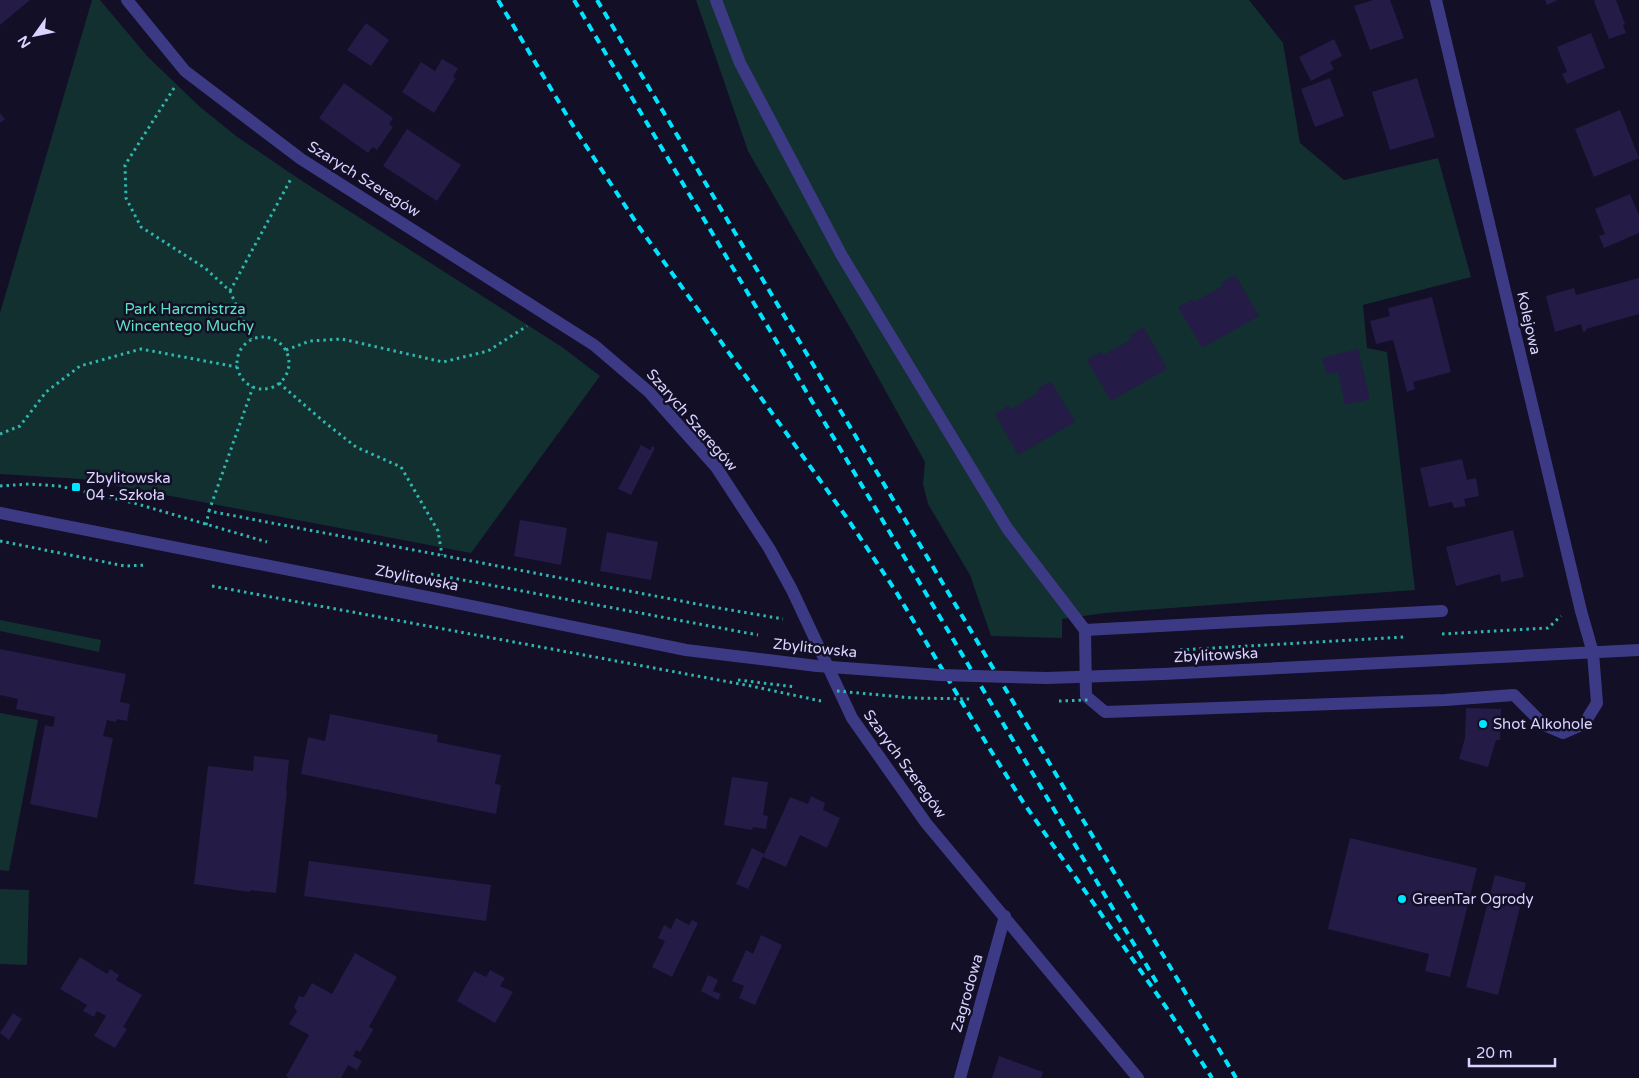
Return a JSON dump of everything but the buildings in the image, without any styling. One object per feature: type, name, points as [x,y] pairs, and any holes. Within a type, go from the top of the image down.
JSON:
[{"type":"street","name":"Szarych Szeregów","points":[[127,0],[185,71],[302,160],[594,344],[649,392],[716,467],[769,548],[788,582],[852,718],[926,823],[1138,1078]]},
{"type":"street","points":[[716,0],[740,63],[842,256],[1007,528],[1084,630],[1442,611]]},
{"type":"street","name":"Kolejowa","points":[[1084,630],[1086,696],[1105,712],[1445,700],[1514,695],[1544,725],[1563,733],[1584,724],[1597,703],[1593,653],[1579,602],[1436,0]]},
{"type":"street","name":"Zbylitowska","points":[[0,513],[686,650],[817,666],[940,675],[1047,678],[1639,650]]},
{"type":"street","name":"Zagrodowa","points":[[960,1078],[1005,916]]},
{"type":"path","points":[[185,71],[125,165],[126,198],[141,227],[205,268],[230,291],[251,339]]},
{"type":"path","points":[[230,291],[302,160]]},
{"type":"path","points":[[286,350],[310,341],[342,339],[443,362],[488,351],[547,314]]},
{"type":"path","points":[[268,337],[276,340],[286,350],[289,361],[288,369],[279,383],[271,388],[253,387],[239,375],[237,355],[242,346],[251,339],[268,337]]},
{"type":"path","points":[[0,434],[20,426],[46,392],[80,366],[141,350],[237,366]]},
{"type":"path","points":[[279,383],[356,447],[401,468],[438,531],[442,554]]},
{"type":"path","points":[[206,525],[209,511],[253,387]]},
{"type":"path","points":[[0,486],[29,484],[59,486],[134,504],[266,541]]},
{"type":"path","points":[[209,511],[790,620]]},
{"type":"path","points":[[0,541],[125,566],[146,565],[156,567]]},
{"type":"path","points":[[431,574],[767,637]]},
{"type":"path","points":[[212,586],[751,686],[827,703]]},
{"type":"path","points":[[1440,634],[1548,628],[1560,617]]},
{"type":"path","points":[[1174,650],[1410,636]]},
{"type":"green space","name":"Park Harcmistrza Wincentego Muchy","points":[[92,0],[100,0],[148,57],[199,106],[236,136],[299,179],[562,347],[600,376],[471,553],[81,479],[0,474],[0,313]]},
{"type":"green space","points":[[696,0],[1249,0],[1283,43],[1300,143],[1344,180],[1438,158],[1471,277],[1363,305],[1367,348],[1387,352],[1415,590],[1105,613],[1062,619],[1062,638],[991,636],[970,575],[928,504],[923,484],[925,462],[748,151]]},
{"type":"green space","points":[[0,620],[101,640],[99,652],[0,631]]},
{"type":"green space","points":[[0,713],[38,720],[9,871],[0,870]]},
{"type":"green space","points":[[0,889],[29,890],[27,965],[0,964]]},
{"type":"railway","points":[[498,0],[575,129],[639,227],[847,518],[895,590],[1023,802],[1168,1010],[1212,1078]]},
{"type":"railway","points":[[574,0],[1157,983]]},
{"type":"railway","points":[[597,0],[1236,1078]]},
{"type":"place","name":"Zbylitowska 04 - Szkoła","points":[[76,487]]},
{"type":"place","name":"Shot Alkohole","points":[[1483,724]]},
{"type":"place","name":"GreenTar Ogrody","points":[[1402,899]]}]
